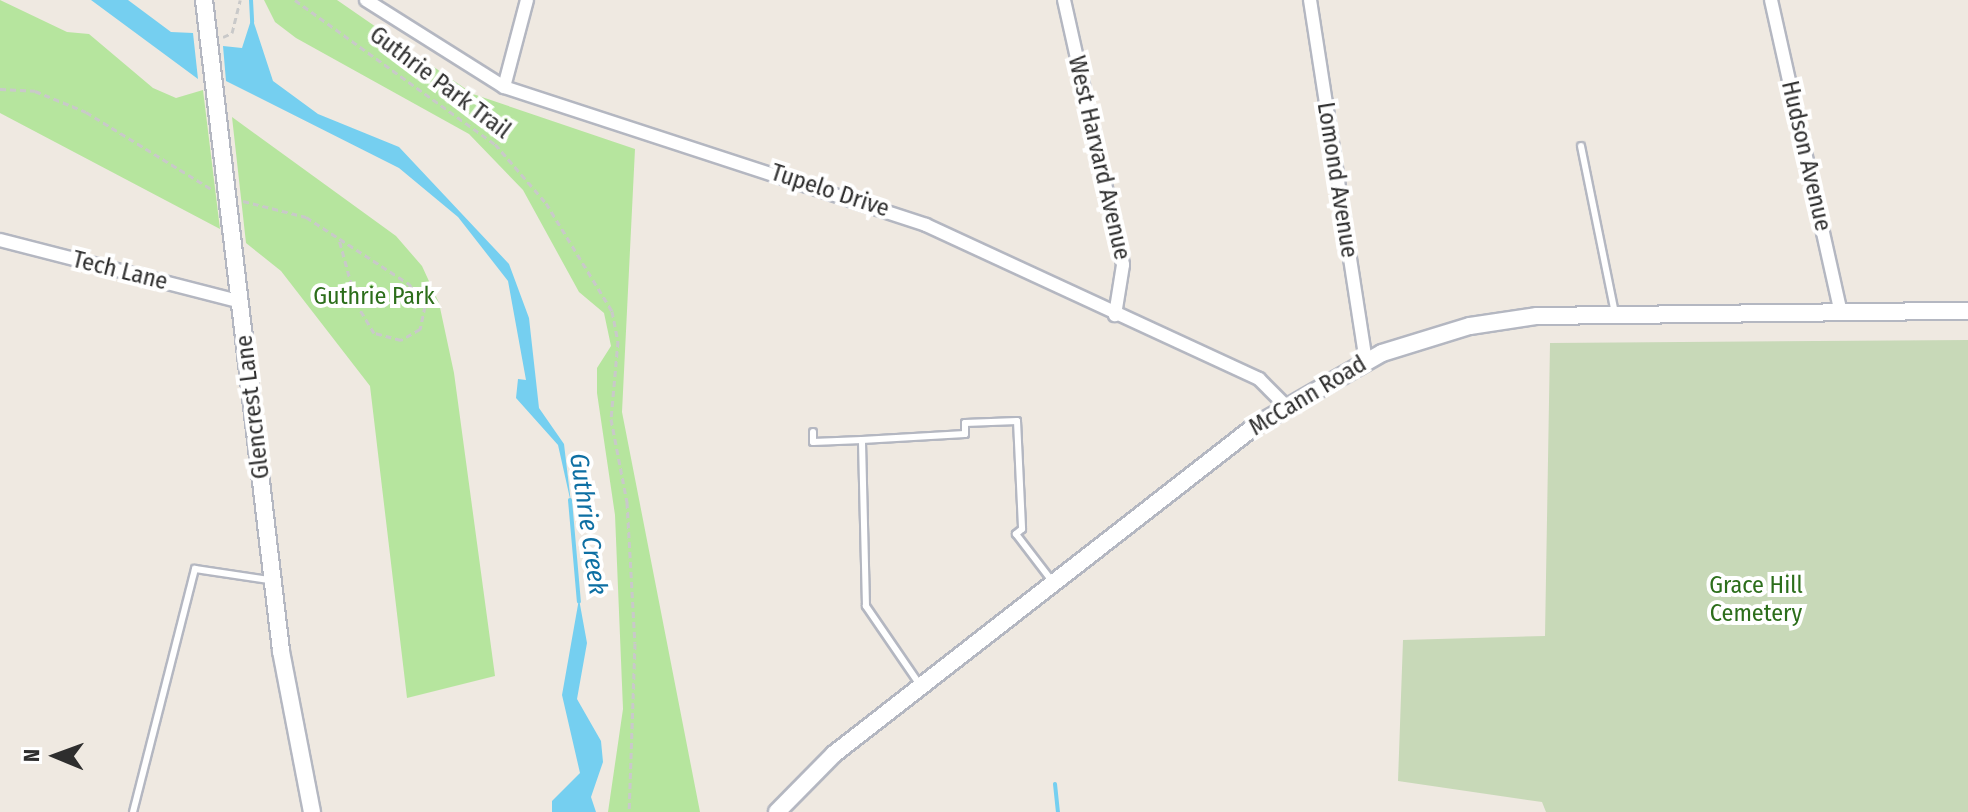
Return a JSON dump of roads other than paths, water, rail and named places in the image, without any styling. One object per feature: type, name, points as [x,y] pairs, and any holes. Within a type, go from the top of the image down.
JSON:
[{"type":"street","name":"Glencrest Lane","points":[[204,0],[273,579],[312,812]]},
{"type":"street","name":"Tupelo Drive","points":[[366,0],[504,87],[888,210],[1259,379],[1285,405]]},
{"type":"street","points":[[504,87],[527,0]]},
{"type":"street","name":"West Harvard Avenue","points":[[1064,0],[1123,265],[1115,315]]},
{"type":"street","name":"Lomond Avenue","points":[[1310,0],[1366,360]]},
{"type":"street","name":"Hudson Avenue","points":[[1771,0],[1841,313]]},
{"type":"street","name":"Tech Lane","points":[[0,240],[241,302]]},
{"type":"street","name":"McCann Road","points":[[777,812],[803,779],[920,685],[1285,405],[1366,360],[1470,326],[1615,313],[1968,311]]},
{"type":"lane","points":[[1581,146],[1615,313]]},
{"type":"lane","points":[[813,432],[813,442],[862,440],[965,434],[965,423],[1017,421],[1022,529],[1016,534],[1054,583]]},
{"type":"lane","points":[[862,440],[866,606],[920,685]]},
{"type":"lane","points":[[133,812],[195,569],[273,579]]},
{"type":"water","points":[[91,0],[128,0],[171,32],[193,33],[198,79]]},
{"type":"water","points":[[252,17],[273,81],[318,114],[399,147],[509,264],[529,318],[539,408],[564,444],[571,503],[558,445],[516,398],[518,379],[526,380],[508,281],[458,217],[399,168],[226,81],[223,46],[242,48]]},
{"type":"water","points":[[579,599],[587,643],[577,699],[601,741],[603,762],[591,797],[596,812],[552,812],[552,801],[580,773],[562,695]]},
{"type":"waterway","points":[[251,0],[252,22]]},
{"type":"waterway","name":"Guthrie Creek","points":[[570,500],[579,602]]},
{"type":"waterway","points":[[1055,784],[1058,812]]},
{"type":"park label","name":"Guthrie Park","points":[[374,297]]},
{"type":"park label","name":"Grace Hill Cemetery","points":[[1756,600]]}]
